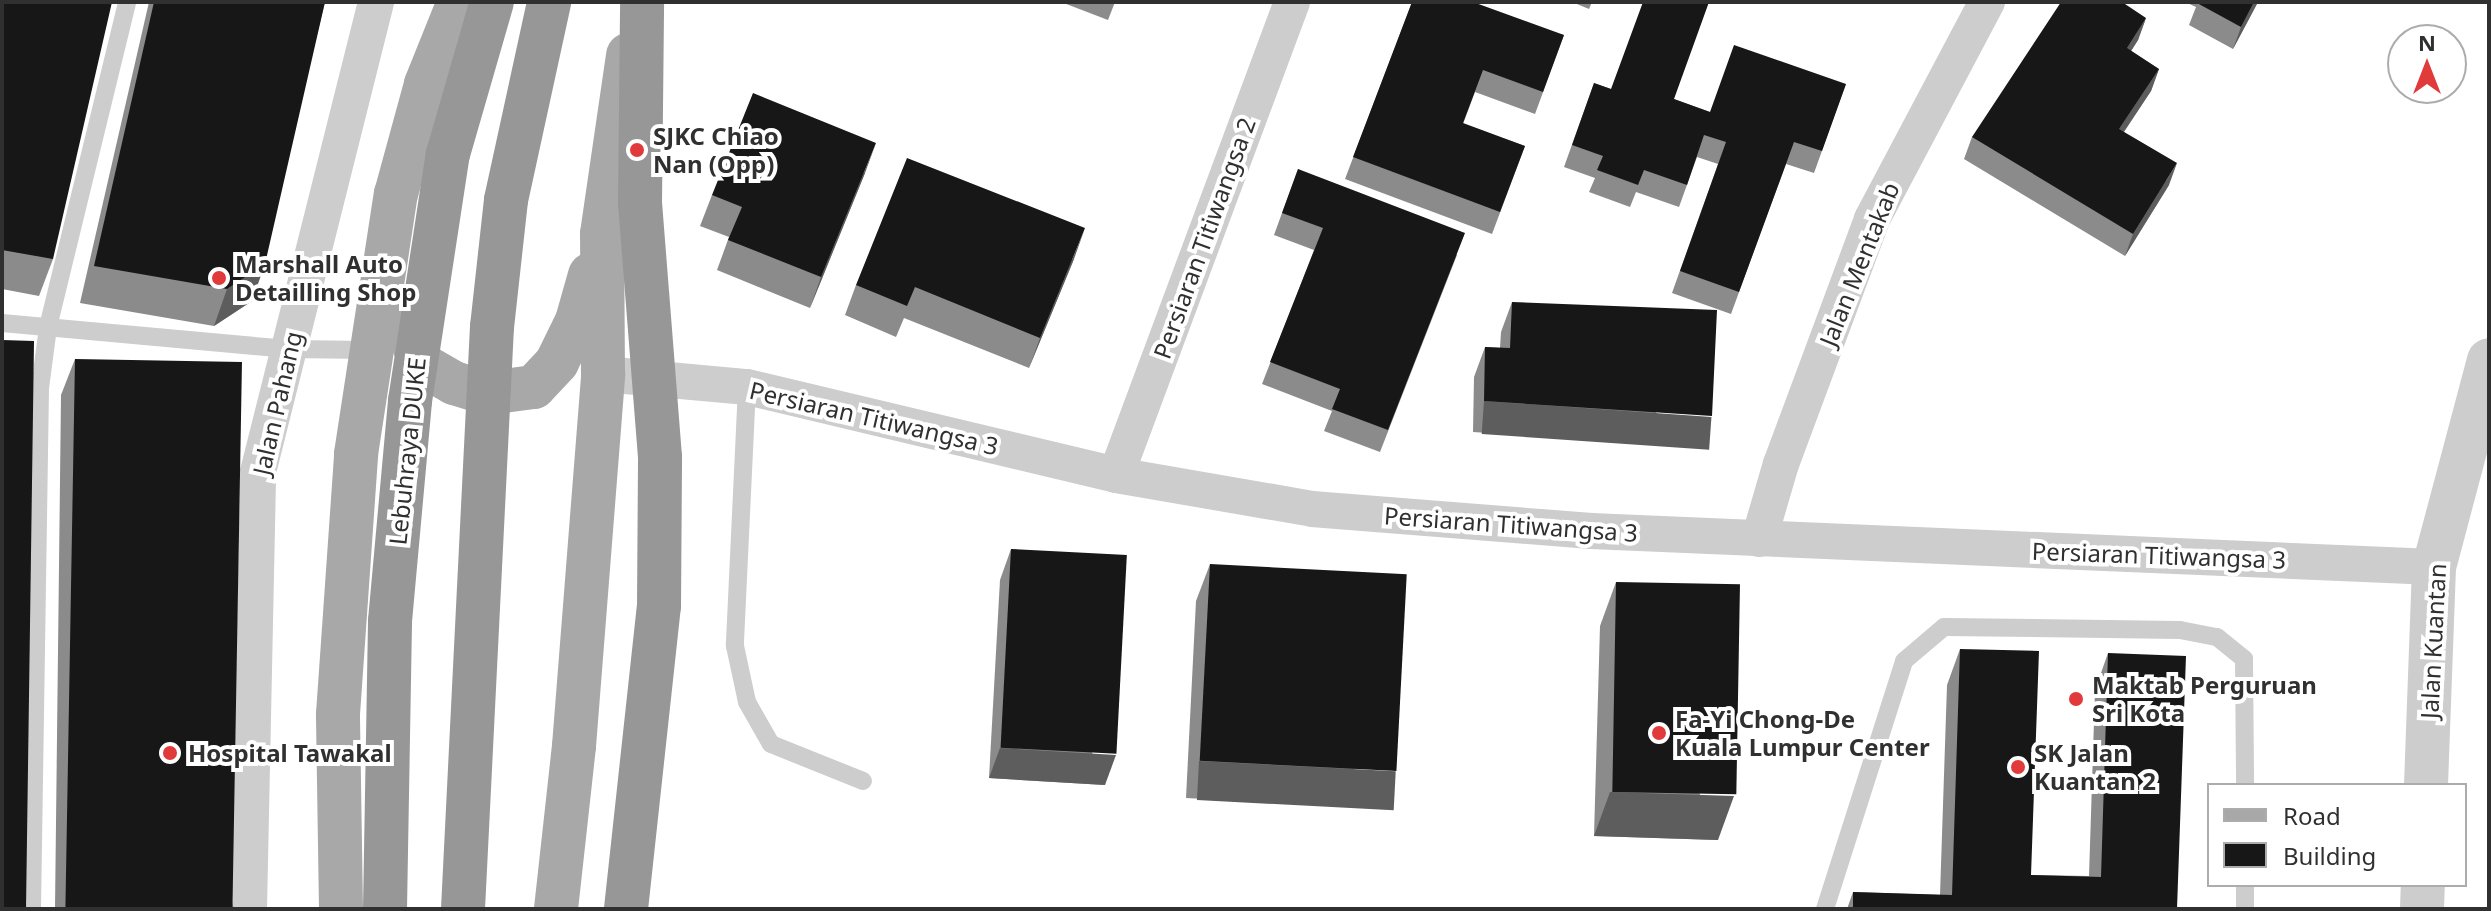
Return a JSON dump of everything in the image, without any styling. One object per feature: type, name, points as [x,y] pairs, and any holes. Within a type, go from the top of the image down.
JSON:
[{"type":"highway","name":"Lebuhraya DUKE","points":[[385,909],[390,621],[410,401],[448,154],[492,2]]},
{"type":"highway","points":[[463,909],[492,327],[506,200],[549,2]]},
{"type":"highway","points":[[626,909],[659,606],[660,457],[640,203],[642,2]]},
{"type":"main road","points":[[341,909],[338,714],[356,454],[369,350],[396,194],[426,84],[459,2]]},
{"type":"main road","points":[[556,909],[574,746],[603,374],[602,234],[632,2]]},
{"type":"main road","points":[[396,194],[401,297],[407,330],[421,364],[454,383],[487,393],[534,387],[557,362],[577,321],[602,234]]},
{"type":"street","name":"Jalan Pahang","points":[[249,909],[258,472],[376,2]]},
{"type":"street","name":"Persiaran Titiwangsa 2","points":[[1116,475],[1292,2]]},
{"type":"street","name":"Jalan Mentakab","points":[[1759,539],[1781,464],[1872,219],[1987,2]]},
{"type":"street","name":"Jalan Kuantan","points":[[2426,783],[2434,567],[2481,402],[2489,360]]},
{"type":"street","name":"Persiaran Titiwangsa 3","points":[[603,374],[747,387],[1116,475],[1312,509],[1759,539],[2434,567]]},
{"type":"street","points":[[2422,909],[2423,887]]},
{"type":"lane","points":[[32,909],[40,388],[48,327],[127,2]]},
{"type":"lane","points":[[2,323],[288,349],[369,350]]},
{"type":"lane","points":[[747,387],[735,646],[747,702],[771,744],[863,781]]},
{"type":"lane","points":[[1825,909],[1904,661],[1944,627],[2180,630],[2217,637],[2244,659],[2245,783]]},
{"type":"lane","points":[[2245,887],[2245,909]]},
{"type":"building","points":[[2,2],[112,2],[53,259],[2,250]]},
{"type":"building","points":[[154,2],[325,2],[265,264],[227,289],[94,266]]},
{"type":"building","points":[[1412,2],[1473,2],[1564,35],[1543,92],[1483,70],[1463,123],[1525,146],[1500,212],[1353,157]]},
{"type":"building","points":[[1643,2],[1709,2],[1674,99],[1710,112],[1734,45],[1846,84],[1822,151],[1794,142],[1739,292],[1680,271],[1726,142],[1704,135],[1687,185],[1644,170],[1638,185],[1597,170],[1603,156],[1572,145],[1594,83],[1611,89]]},
{"type":"building","points":[[2061,2],[2122,2],[2146,18],[2127,48],[2159,69],[2119,129],[2177,163],[2133,234],[1972,137]]},
{"type":"building","points":[[2198,2],[2254,2],[2241,27]]},
{"type":"building","points":[[753,93],[876,143],[821,277],[728,240],[742,207],[712,195]]},
{"type":"building","points":[[907,158],[1085,228],[1040,338],[915,287],[907,306],[856,285]]},
{"type":"building","points":[[1298,169],[1465,233],[1388,430],[1332,409],[1340,389],[1270,362],[1323,228],[1282,213]]},
{"type":"building","points":[[1512,302],[1717,310],[1712,416],[1484,401],[1485,347],[1510,348]]},
{"type":"building","points":[[2,340],[34,341],[26,909],[2,909]]},
{"type":"building","points":[[75,359],[242,362],[232,909],[65,909]]},
{"type":"building","points":[[1011,549],[1127,555],[1116,754],[1001,748]]},
{"type":"building","points":[[1210,564],[1407,574],[1396,771],[1200,761]]},
{"type":"building","name":"Fa-Yi Chong-De Kuala Lumpur Center","points":[[1616,582],[1740,584],[1736,794],[1612,792]]},
{"type":"building","points":[[1960,649],[2039,651],[2031,875],[2101,877],[2108,653],[2186,656],[2177,909],[1853,909],[1853,892],[1952,895]]},
{"type":"place","name":"SJKC Chiao Nan (Opp)","points":[[637,150]]},
{"type":"place","name":"Marshall Auto Detailling Shop","points":[[219,278]]},
{"type":"place","name":"Maktab Perguruan Sri Kota","points":[[2076,699]]},
{"type":"place","name":"Fa-Yi Chong-De Kuala Lumpur Center","points":[[1659,733]]},
{"type":"place","name":"Hospital Tawakal","points":[[170,753]]},
{"type":"place","name":"SK Jalan Kuantan 2","points":[[2018,767]]}]
